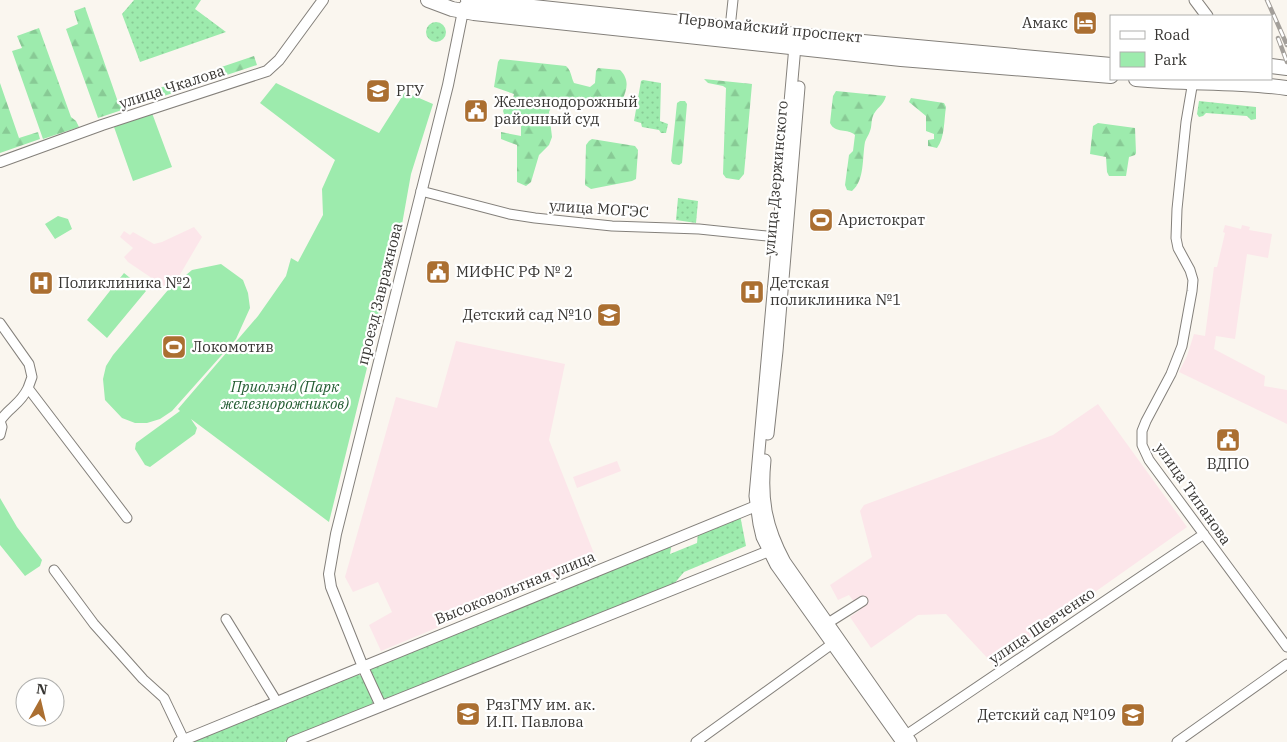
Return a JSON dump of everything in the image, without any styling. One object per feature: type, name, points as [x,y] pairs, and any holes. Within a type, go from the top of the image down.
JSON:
[{"type":"main road","name":"Первомайский проспект","points":[[428,0],[799,41],[947,63],[1110,76]]},
{"type":"main road","points":[[1195,0],[1204,14]]},
{"type":"main road","name":"Первомайский проспект","points":[[466,4],[730,28],[799,41],[1041,58],[1110,65]]},
{"type":"main road","name":"улица Дзержинского","points":[[773,350],[778,237],[799,41]]},
{"type":"main road","name":"улица Дзержинского","points":[[799,41],[773,350],[757,464],[762,537],[773,550],[776,565],[824,625],[903,740]]},
{"type":"main road","points":[[1272,66],[1287,68]]},
{"type":"main road","points":[[1148,80],[1173,82],[1195,80],[1287,88]]},
{"type":"street","name":"улица Чкалова","points":[[0,162],[102,125],[268,71],[279,60],[323,0]]},
{"type":"street","points":[[730,28],[733,0]]},
{"type":"street","name":"проезд Завражнова","points":[[381,706],[331,587],[329,574],[336,534],[448,85],[466,4]]},
{"type":"street","name":"улица Типанова","points":[[1195,80],[1185,132],[1176,228],[1178,248],[1190,270],[1193,280],[1192,291],[1182,346],[1171,374],[1146,420],[1142,431],[1142,445],[1149,460],[1287,647]]},
{"type":"street","name":"улица МОГЭС","points":[[421,191],[509,214],[535,218],[612,226],[699,229],[778,237]]},
{"type":"street","points":[[0,323],[29,364],[32,377],[22,400],[8,410],[0,421],[2,427],[0,435]]},
{"type":"street","points":[[28,388],[128,518]]},
{"type":"street","name":"Высоковольтная улица","points":[[182,741],[760,505]]},
{"type":"street","name":"улица Шевченко","points":[[903,740],[1204,534]]},
{"type":"street","points":[[292,742],[773,550]]},
{"type":"street","points":[[54,570],[94,624],[143,679],[164,698],[182,741]]},
{"type":"street","points":[[824,625],[863,600]]},
{"type":"street","points":[[226,619],[277,702]]},
{"type":"street","points":[[696,742],[836,642]]},
{"type":"street","points":[[1177,742],[1287,664]]},
{"type":"shaded area","points":[[1225,225],[1241,229],[1242,225],[1250,227],[1249,230],[1272,234],[1268,258],[1247,254],[1235,339],[1216,336],[1214,349],[1265,376],[1264,386],[1287,390],[1287,424],[1179,372],[1187,356],[1194,334],[1205,336],[1214,267],[1217,267]]},
{"type":"shaded area","points":[[194,227],[202,237],[178,278],[168,289],[128,262],[124,257],[133,248],[120,237],[124,231],[130,235],[133,232],[154,244]]},
{"type":"shaded area","points":[[456,341],[565,364],[549,440],[597,561],[381,651],[369,625],[392,612],[378,582],[353,592],[345,577],[396,397],[437,408]]},
{"type":"shaded area","points":[[1098,404],[1187,527],[993,664],[946,614],[918,615],[871,648],[850,617],[860,610],[849,595],[838,600],[830,585],[872,557],[860,511],[864,505],[1053,435]]},
{"type":"shaded area","points":[[617,461],[621,471],[577,488],[573,477]]},
{"type":"green space","points":[[134,0],[201,0],[195,9],[226,32],[140,62],[122,14]]},
{"type":"green space","points":[[85,7],[118,102],[254,56],[257,65],[98,118],[66,29],[78,24],[74,11]]},
{"type":"green space","points":[[436,22],[443,25],[446,32],[443,39],[436,42],[429,39],[426,32],[429,25]]},
{"type":"green space","points":[[39,28],[71,117],[79,127],[43,139],[12,51],[22,48],[17,36]]},
{"type":"green space","points":[[500,59],[566,66],[574,83],[590,87],[595,83],[598,68],[620,70],[626,81],[626,89],[622,101],[612,105],[594,106],[561,103],[552,105],[549,112],[552,137],[549,145],[539,155],[531,182],[526,186],[517,182],[517,145],[501,139],[501,132],[521,136],[521,124],[519,120],[505,117],[503,111],[506,102],[513,98],[514,94],[494,87]]},
{"type":"green space","points":[[704,79],[752,84],[744,174],[739,180],[726,178],[723,174],[726,88],[708,83]]},
{"type":"green space","points":[[641,81],[661,83],[660,121],[668,124],[666,133],[642,127],[641,123],[634,121]]},
{"type":"green space","points":[[0,83],[19,138],[38,132],[40,139],[0,153]]},
{"type":"green space","name":"Приолэнд (Парк железнорожников)","points":[[276,83],[379,133],[405,92],[433,104],[411,174],[401,230],[329,522],[191,419],[197,428],[195,434],[150,467],[145,465],[135,449],[136,443],[180,411],[178,409],[258,316],[286,276],[291,258],[298,262],[323,215],[322,189],[335,160],[260,103]]},
{"type":"green space","points":[[836,91],[886,96],[884,102],[872,118],[871,129],[865,142],[861,175],[852,191],[847,190],[845,185],[849,155],[853,151],[855,135],[835,129],[830,123],[833,96]]},
{"type":"green space","points":[[911,98],[944,103],[946,107],[944,128],[942,139],[937,148],[928,146],[928,140],[934,139],[934,134],[926,131],[926,116],[909,102]]},
{"type":"green space","points":[[685,101],[687,104],[682,163],[679,165],[673,164],[671,161],[677,103]]},
{"type":"green space","points":[[1199,101],[1256,107],[1256,119],[1251,120],[1247,116],[1206,113],[1199,117],[1197,114]]},
{"type":"green space","points":[[152,113],[172,167],[133,181],[114,127]]},
{"type":"green space","points":[[1098,123],[1135,128],[1136,153],[1129,157],[1126,176],[1109,176],[1106,157],[1090,154],[1093,126]]},
{"type":"green space","points":[[592,139],[635,146],[638,150],[636,179],[591,189],[585,185],[586,145]]},
{"type":"green space","points":[[678,198],[698,201],[696,223],[676,220]]},
{"type":"green space","points":[[58,216],[68,219],[72,229],[55,239],[45,224]]},
{"type":"green space","name":"Локомотив","points":[[221,264],[243,280],[248,293],[250,308],[236,339],[172,411],[160,419],[147,423],[135,423],[122,418],[105,400],[103,379],[106,366],[113,355],[168,290],[192,270]]},
{"type":"green space","points":[[124,273],[146,291],[107,338],[87,320]]},
{"type":"green space","points":[[0,498],[17,527],[42,560],[40,566],[25,576],[0,545]]},
{"type":"green space","points":[[740,515],[746,546],[684,572],[673,585],[388,700],[384,699],[375,688],[370,669],[672,543],[670,554],[697,543],[698,533]]},
{"type":"green space","points":[[358,674],[364,679],[368,687],[373,703],[371,705],[284,742],[188,742]]},
{"type":"railway","points":[[1267,0],[1287,45]]},
{"type":"railway","points":[[1278,38],[1287,62]]},
{"type":"place","name":"Амакс","points":[[1085,23]]},
{"type":"place","name":"РГУ","points":[[378,91]]},
{"type":"place","name":"Железнодорожный районный суд","points":[[476,111]]},
{"type":"place","name":"Аристократ","points":[[821,220]]},
{"type":"place","name":"МИФНС РФ № 2","points":[[438,272]]},
{"type":"place","name":"Поликлиника №2","points":[[41,283]]},
{"type":"place","name":"Детская поликлиника №1","points":[[752,292]]},
{"type":"place","name":"Детский сад №10","points":[[609,315]]},
{"type":"place","name":"Локомотив","points":[[174,347]]},
{"type":"place","name":"ВДПО","points":[[1228,440]]},
{"type":"place","name":"РязГМУ им. ак. И.П. Павлова","points":[[468,714]]},
{"type":"place","name":"Детский сад №109","points":[[1133,715]]}]
